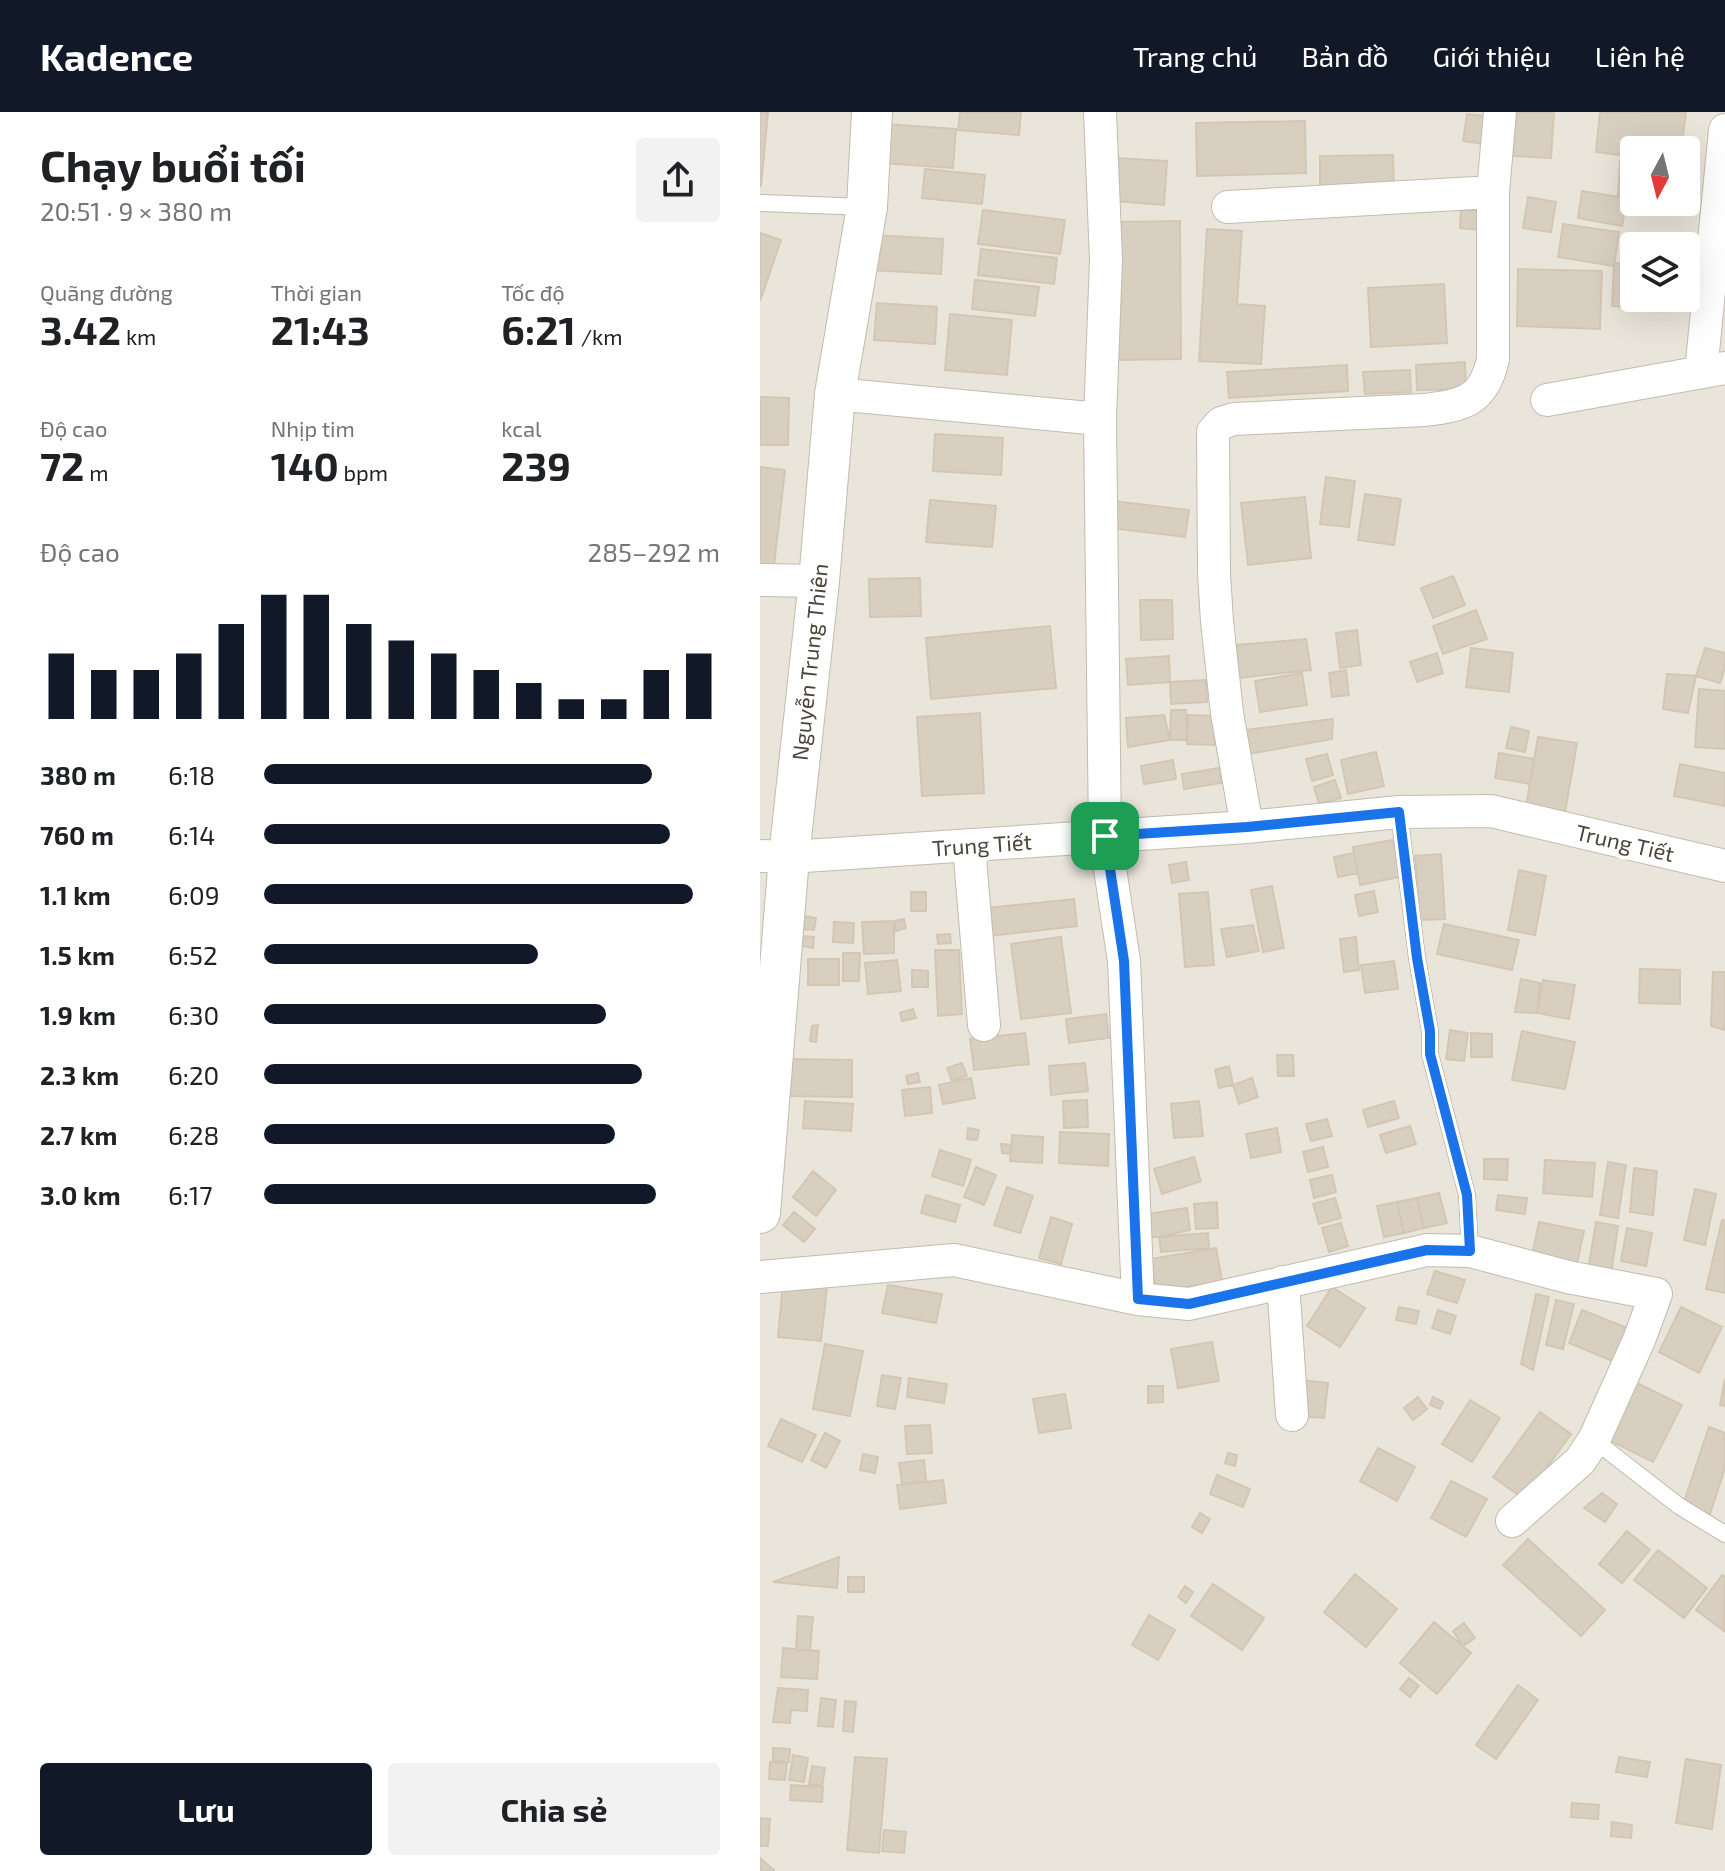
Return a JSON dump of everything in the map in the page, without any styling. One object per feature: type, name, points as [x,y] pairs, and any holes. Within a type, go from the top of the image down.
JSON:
[{"type":"street","name":"Nguyễn Trung Thiên","points":[[760,1213],[775,856],[819,581],[835,394],[867,207],[872,112]]},
{"type":"street","points":[[1100,112],[1106,260],[1100,419],[1105,836],[1124,961],[1138,1299]]},
{"type":"street","points":[[1247,827],[1227,713],[1217,621],[1213,432],[1221,423],[1234,419],[1425,410],[1455,406],[1476,395],[1490,375],[1493,359],[1493,192],[1500,112]]},
{"type":"street","points":[[1547,400],[1713,370],[1725,130]]},
{"type":"street","points":[[1228,207],[1493,192]]},
{"type":"street","points":[[835,394],[1100,419]]},
{"type":"street","points":[[760,580],[819,581]]},
{"type":"street","name":"Trung Tiết","points":[[775,856],[1247,827],[1399,812],[1491,811],[1725,866]]},
{"type":"street","points":[[969,846],[984,1025]]},
{"type":"street","points":[[760,1277],[954,1260],[1138,1299],[1189,1304],[1427,1250],[1470,1251],[1568,1277],[1656,1294],[1594,1440],[1580,1461],[1512,1521]]},
{"type":"street","points":[[1283,1282],[1292,1415]]},
{"type":"lane","points":[[760,203],[867,207]]},
{"type":"lane","points":[[1399,812],[1417,958],[1430,1031],[1430,1054],[1467,1195],[1470,1251]]},
{"type":"lane","points":[[1594,1440],[1679,1506],[1725,1534]]},
{"type":"shaded area","points":[[760,112],[1725,112],[1725,1871],[760,1871]]},
{"type":"building","points":[[760,112],[768,112],[761,186],[760,186]]},
{"type":"building","points":[[960,112],[1021,112],[1019,135],[958,130]]},
{"type":"building","points":[[1516,112],[1554,112],[1551,158],[1513,156]]},
{"type":"building","points":[[1600,112],[1686,112],[1683,136],[1620,136],[1620,155],[1596,152]]},
{"type":"building","points":[[1467,114],[1487,116],[1484,144],[1463,141]]},
{"type":"building","points":[[1305,121],[1306,173],[1197,176],[1196,123]]},
{"type":"building","points":[[886,124],[956,129],[953,168],[883,163]]},
{"type":"building","points":[[1393,155],[1394,189],[1320,189],[1320,156]]},
{"type":"building","points":[[1117,158],[1167,161],[1164,205],[1114,201]]},
{"type":"building","points":[[925,169],[985,175],[982,204],[922,198]]},
{"type":"building","points":[[1582,191],[1620,197],[1620,216],[1624,216],[1622,226],[1578,218]]},
{"type":"building","points":[[1528,197],[1556,202],[1551,232],[1523,228]]},
{"type":"building","points":[[1461,203],[1481,204],[1479,230],[1460,228]]},
{"type":"building","points":[[983,210],[1065,220],[1060,254],[978,244]]},
{"type":"building","points":[[1180,221],[1181,359],[1117,360],[1116,222]]},
{"type":"building","points":[[1563,224],[1619,232],[1614,266],[1558,257]]},
{"type":"building","points":[[1207,229],[1242,231],[1237,304],[1265,306],[1261,364],[1199,361]]},
{"type":"building","points":[[760,233],[781,240],[760,301]]},
{"type":"building","points":[[874,235],[943,239],[941,274],[871,270]]},
{"type":"building","points":[[981,249],[1057,258],[1054,284],[978,275]]},
{"type":"building","points":[[1614,263],[1620,263],[1620,306],[1612,306]]},
{"type":"building","points":[[1518,269],[1602,271],[1600,329],[1517,326]]},
{"type":"building","points":[[975,280],[1039,287],[1035,316],[972,309]]},
{"type":"building","points":[[1444,284],[1447,343],[1371,347],[1368,288]]},
{"type":"building","points":[[877,303],[937,307],[935,344],[874,340]]},
{"type":"building","points":[[950,314],[1012,320],[1007,375],[945,370]]},
{"type":"building","points":[[1465,362],[1466,389],[1417,390],[1416,365]]},
{"type":"building","points":[[1347,365],[1348,391],[1229,398],[1227,372]]},
{"type":"building","points":[[1410,370],[1411,392],[1365,394],[1363,372]]},
{"type":"building","points":[[760,397],[789,398],[788,445],[760,445]]},
{"type":"building","points":[[935,434],[1003,438],[1001,475],[933,471]]},
{"type":"building","points":[[760,467],[785,470],[773,574],[760,573]]},
{"type":"building","points":[[1326,477],[1355,481],[1349,527],[1320,524]]},
{"type":"building","points":[[1365,494],[1401,499],[1394,545],[1358,540]]},
{"type":"building","points":[[1305,497],[1311,558],[1248,565],[1241,503]]},
{"type":"building","points":[[930,500],[996,506],[992,547],[926,542]]},
{"type":"building","points":[[1113,501],[1189,510],[1185,537],[1110,528]]},
{"type":"building","points":[[1453,576],[1465,605],[1433,618],[1421,588]]},
{"type":"building","points":[[920,578],[921,616],[870,617],[869,579]]},
{"type":"building","points":[[1140,600],[1172,600],[1173,639],[1141,640]]},
{"type":"building","points":[[1476,610],[1487,639],[1443,654],[1433,626]]},
{"type":"building","points":[[1050,626],[1056,688],[931,699],[926,638]]},
{"type":"building","points":[[1357,630],[1361,665],[1340,668],[1336,633]]},
{"type":"building","points":[[1306,639],[1311,670],[1239,678],[1237,645]]},
{"type":"building","points":[[1471,648],[1513,653],[1509,692],[1466,687]]},
{"type":"building","points":[[1705,648],[1725,653],[1720,683],[1696,676]]},
{"type":"building","points":[[1437,653],[1443,673],[1417,682],[1410,662]]},
{"type":"building","points":[[1169,656],[1170,682],[1128,685],[1126,659]]},
{"type":"building","points":[[1346,670],[1349,695],[1332,697],[1329,673]]},
{"type":"building","points":[[1302,673],[1307,705],[1260,712],[1255,681]]},
{"type":"building","points":[[1667,674],[1696,676],[1688,713],[1663,709]]},
{"type":"building","points":[[1206,680],[1207,702],[1171,704],[1170,682]]},
{"type":"building","points":[[1699,689],[1725,691],[1725,749],[1695,747]]},
{"type":"building","points":[[1171,710],[1186,710],[1187,740],[1170,740]]},
{"type":"building","points":[[980,713],[984,793],[922,796],[917,717]]},
{"type":"building","points":[[1164,715],[1170,740],[1128,747],[1126,718]]},
{"type":"building","points":[[1188,715],[1216,716],[1215,745],[1187,744]]},
{"type":"building","points":[[1333,719],[1332,739],[1243,755],[1246,730]]},
{"type":"building","points":[[1511,727],[1529,731],[1525,752],[1506,748]]},
{"type":"building","points":[[1538,737],[1577,743],[1565,813],[1526,806]]},
{"type":"building","points":[[1376,752],[1384,786],[1348,794],[1341,760]]},
{"type":"building","points":[[1499,753],[1535,759],[1530,784],[1495,778]]},
{"type":"building","points":[[1327,754],[1333,775],[1312,781],[1306,759]]},
{"type":"building","points":[[1173,760],[1176,779],[1144,784],[1141,766]]},
{"type":"building","points":[[1680,764],[1725,773],[1725,806],[1674,796]]},
{"type":"building","points":[[1219,768],[1221,783],[1184,789],[1182,774]]},
{"type":"building","points":[[1335,780],[1341,798],[1319,804],[1314,787]]},
{"type":"building","points":[[1393,840],[1399,877],[1360,885],[1353,847]]},
{"type":"building","points":[[1354,853],[1358,873],[1338,877],[1334,857]]},
{"type":"building","points":[[1441,854],[1445,919],[1420,920],[1415,856]]},
{"type":"building","points":[[1186,862],[1189,880],[1172,883],[1169,865]]},
{"type":"building","points":[[1519,870],[1546,876],[1535,935],[1508,930]]},
{"type":"building","points":[[1272,886],[1284,948],[1263,952],[1251,890]]},
{"type":"building","points":[[1374,891],[1378,912],[1359,916],[1355,895]]},
{"type":"building","points":[[911,892],[926,892],[926,911],[911,911]]},
{"type":"building","points":[[1208,892],[1214,965],[1185,967],[1179,894]]},
{"type":"building","points":[[1074,899],[1077,926],[980,937],[977,909]]},
{"type":"building","points":[[804,916],[816,918],[814,930],[803,929]]},
{"type":"building","points":[[904,919],[906,928],[896,931],[894,921]]},
{"type":"building","points":[[894,921],[894,953],[864,954],[862,922]]},
{"type":"building","points":[[834,922],[854,923],[853,943],[833,942]]},
{"type":"building","points":[[1444,924],[1519,940],[1512,970],[1437,954]]},
{"type":"building","points":[[1253,925],[1259,951],[1227,957],[1221,929]]},
{"type":"building","points":[[950,934],[951,943],[938,944],[937,935]]},
{"type":"building","points":[[803,936],[814,937],[813,948],[802,946]]},
{"type":"building","points":[[1061,937],[1071,1013],[1021,1019],[1011,944]]},
{"type":"building","points":[[1356,937],[1359,970],[1344,972],[1340,939]]},
{"type":"building","points":[[935,950],[959,950],[962,1014],[938,1016]]},
{"type":"building","points":[[843,953],[860,953],[859,981],[843,981]]},
{"type":"building","points":[[808,959],[839,959],[839,985],[808,985]]},
{"type":"building","points":[[897,960],[901,991],[868,994],[865,963]]},
{"type":"building","points":[[1394,961],[1398,989],[1365,993],[1361,965]]},
{"type":"building","points":[[1640,969],[1680,970],[1680,1004],[1639,1003]]},
{"type":"building","points":[[912,970],[928,971],[928,987],[912,987]]},
{"type":"building","points":[[1713,972],[1725,972],[1725,1030],[1711,1026]]},
{"type":"building","points":[[1521,979],[1540,983],[1537,1013],[1515,1012]]},
{"type":"building","points":[[1543,980],[1575,985],[1569,1019],[1537,1013]]},
{"type":"building","points":[[913,1009],[916,1018],[902,1021],[900,1013]]},
{"type":"building","points":[[1106,1014],[1109,1038],[1069,1043],[1066,1019]]},
{"type":"building","points":[[818,1025],[816,1042],[810,1041],[812,1026]]},
{"type":"building","points":[[1450,1030],[1468,1033],[1464,1061],[1446,1059]]},
{"type":"building","points":[[1522,1031],[1575,1042],[1565,1089],[1512,1080]]},
{"type":"building","points":[[1025,1033],[1029,1064],[974,1070],[970,1039]]},
{"type":"building","points":[[1471,1033],[1492,1034],[1492,1057],[1471,1057]]},
{"type":"building","points":[[1277,1055],[1293,1055],[1294,1076],[1278,1076]]},
{"type":"building","points":[[789,1059],[852,1060],[852,1097],[788,1096]]},
{"type":"building","points":[[962,1063],[967,1076],[952,1081],[947,1068]]},
{"type":"building","points":[[1085,1063],[1088,1091],[1051,1095],[1049,1066]]},
{"type":"building","points":[[1229,1066],[1233,1085],[1219,1088],[1215,1070]]},
{"type":"building","points":[[918,1073],[920,1082],[908,1084],[906,1076]]},
{"type":"building","points":[[971,1078],[975,1098],[943,1104],[939,1085]]},
{"type":"building","points":[[1252,1078],[1258,1097],[1239,1104],[1233,1085]]},
{"type":"building","points":[[930,1087],[932,1113],[905,1116],[902,1090]]},
{"type":"building","points":[[1087,1100],[1088,1127],[1064,1128],[1063,1101]]},
{"type":"building","points":[[805,1101],[853,1104],[851,1131],[803,1128]]},
{"type":"building","points":[[1199,1101],[1203,1136],[1174,1138],[1171,1104]]},
{"type":"building","points":[[1394,1101],[1399,1118],[1368,1127],[1363,1110]]},
{"type":"building","points":[[1327,1119],[1332,1136],[1311,1141],[1306,1124]]},
{"type":"building","points":[[1410,1126],[1416,1144],[1386,1153],[1380,1135]]},
{"type":"building","points":[[968,1128],[979,1130],[977,1140],[967,1139]]},
{"type":"building","points":[[1277,1128],[1281,1152],[1251,1158],[1246,1134]]},
{"type":"building","points":[[1060,1132],[1109,1134],[1108,1166],[1059,1163]]},
{"type":"building","points":[[1012,1135],[1043,1137],[1042,1163],[1010,1161]]},
{"type":"building","points":[[1001,1144],[1012,1145],[1011,1154],[1002,1153]]},
{"type":"building","points":[[1323,1147],[1328,1167],[1308,1172],[1303,1152]]},
{"type":"building","points":[[940,1150],[971,1160],[963,1186],[932,1176]]},
{"type":"building","points":[[1194,1157],[1201,1181],[1162,1194],[1154,1169]]},
{"type":"building","points":[[1484,1159],[1508,1159],[1507,1180],[1484,1179]]},
{"type":"building","points":[[1545,1160],[1595,1163],[1592,1197],[1543,1193]]},
{"type":"building","points":[[1608,1162],[1626,1165],[1618,1218],[1600,1215]]},
{"type":"building","points":[[976,1167],[996,1175],[984,1205],[964,1197]]},
{"type":"building","points":[[1634,1168],[1657,1171],[1653,1215],[1630,1212]]},
{"type":"building","points":[[813,1171],[836,1190],[816,1216],[793,1197]]},
{"type":"building","points":[[1332,1175],[1336,1192],[1314,1198],[1310,1180]]},
{"type":"building","points":[[1007,1187],[1033,1196],[1020,1233],[994,1225]]},
{"type":"building","points":[[1695,1189],[1716,1194],[1705,1245],[1684,1240]]},
{"type":"building","points":[[1439,1193],[1447,1223],[1424,1228],[1417,1198]]},
{"type":"building","points":[[926,1195],[960,1205],[955,1222],[921,1213]]},
{"type":"building","points":[[1498,1195],[1527,1198],[1525,1214],[1496,1210]]},
{"type":"building","points":[[1335,1198],[1341,1218],[1319,1224],[1313,1204]]},
{"type":"building","points":[[1417,1198],[1424,1228],[1404,1233],[1397,1202]]},
{"type":"building","points":[[1217,1202],[1218,1228],[1196,1229],[1194,1204]]},
{"type":"building","points":[[1397,1202],[1404,1233],[1384,1237],[1377,1206]]},
{"type":"building","points":[[1187,1208],[1190,1230],[1145,1237],[1141,1215]]},
{"type":"building","points":[[794,1212],[815,1229],[804,1242],[783,1225]]},
{"type":"building","points":[[1051,1217],[1072,1224],[1061,1264],[1039,1258]]},
{"type":"building","points":[[1722,1220],[1725,1220],[1725,1293],[1706,1289]]},
{"type":"building","points":[[1539,1222],[1584,1231],[1577,1263],[1532,1255]]},
{"type":"building","points":[[1596,1222],[1618,1226],[1611,1274],[1588,1270]]},
{"type":"building","points":[[1341,1223],[1348,1246],[1329,1252],[1322,1228]]},
{"type":"building","points":[[1627,1228],[1652,1233],[1646,1266],[1621,1261]]},
{"type":"building","points":[[1208,1233],[1209,1248],[1161,1252],[1159,1237]]},
{"type":"building","points":[[1216,1248],[1222,1281],[1156,1292],[1151,1259]]},
{"type":"building","points":[[1435,1271],[1465,1280],[1457,1303],[1427,1294]]},
{"type":"building","points":[[783,1283],[827,1287],[821,1341],[778,1337]]},
{"type":"building","points":[[888,1285],[942,1294],[936,1323],[882,1313]]},
{"type":"building","points":[[1332,1287],[1365,1308],[1340,1347],[1307,1326]]},
{"type":"building","points":[[1536,1294],[1549,1297],[1533,1370],[1521,1364]]},
{"type":"building","points":[[1556,1300],[1574,1304],[1563,1349],[1546,1345]]},
{"type":"building","points":[[1399,1307],[1419,1311],[1416,1324],[1396,1320]]},
{"type":"building","points":[[1681,1307],[1722,1327],[1699,1373],[1659,1352]]},
{"type":"building","points":[[1438,1310],[1456,1316],[1450,1334],[1432,1328]]},
{"type":"building","points":[[1582,1310],[1630,1329],[1617,1363],[1569,1343]]},
{"type":"building","points":[[1212,1342],[1219,1381],[1178,1388],[1171,1349]]},
{"type":"building","points":[[825,1344],[863,1351],[850,1416],[813,1409]]},
{"type":"building","points":[[882,1375],[901,1378],[895,1409],[877,1406]]},
{"type":"building","points":[[909,1378],[947,1384],[944,1403],[907,1397]]},
{"type":"building","points":[[1725,1379],[1725,1406],[1720,1405]]},
{"type":"building","points":[[1303,1380],[1328,1383],[1324,1418],[1299,1416]]},
{"type":"building","points":[[1637,1383],[1682,1405],[1653,1462],[1609,1440]]},
{"type":"building","points":[[1148,1386],[1163,1386],[1163,1402],[1148,1403]]},
{"type":"building","points":[[1065,1394],[1071,1428],[1039,1433],[1033,1399]]},
{"type":"building","points":[[1418,1397],[1427,1409],[1413,1420],[1404,1408]]},
{"type":"building","points":[[1433,1397],[1443,1402],[1440,1409],[1430,1405]]},
{"type":"building","points":[[1470,1400],[1500,1418],[1472,1462],[1442,1444]]},
{"type":"building","points":[[1540,1412],[1571,1434],[1524,1499],[1493,1477]]},
{"type":"building","points":[[781,1419],[816,1435],[802,1462],[768,1446]]},
{"type":"building","points":[[930,1425],[932,1453],[907,1454],[905,1426]]},
{"type":"building","points":[[1709,1427],[1725,1433],[1725,1468],[1710,1514],[1683,1505]]},
{"type":"building","points":[[825,1433],[840,1441],[826,1468],[811,1460]]},
{"type":"building","points":[[1378,1448],[1415,1467],[1397,1501],[1360,1481]]},
{"type":"building","points":[[1228,1453],[1237,1455],[1235,1466],[1225,1463]]},
{"type":"building","points":[[863,1454],[878,1457],[875,1473],[860,1470]]},
{"type":"building","points":[[924,1460],[926,1481],[902,1484],[899,1463]]},
{"type":"building","points":[[1217,1475],[1250,1489],[1243,1507],[1210,1494]]},
{"type":"building","points":[[943,1480],[946,1503],[900,1509],[897,1485]]},
{"type":"building","points":[[1451,1481],[1487,1499],[1466,1537],[1431,1518]]},
{"type":"building","points":[[1602,1493],[1617,1504],[1605,1522],[1584,1508]]},
{"type":"building","points":[[1200,1513],[1210,1519],[1202,1533],[1192,1527]]},
{"type":"building","points":[[1627,1531],[1650,1550],[1622,1583],[1599,1564]]},
{"type":"building","points":[[1528,1539],[1605,1610],[1581,1636],[1503,1565]]},
{"type":"building","points":[[1658,1550],[1707,1588],[1684,1618],[1634,1580]]},
{"type":"building","points":[[839,1557],[837,1588],[773,1582]]},
{"type":"building","points":[[1355,1574],[1397,1609],[1366,1647],[1324,1612]]},
{"type":"building","points":[[1722,1575],[1725,1577],[1724,1631],[1696,1610]]},
{"type":"building","points":[[848,1577],[864,1577],[864,1592],[848,1592]]},
{"type":"building","points":[[1213,1584],[1264,1618],[1242,1650],[1191,1616]]},
{"type":"building","points":[[1185,1586],[1193,1592],[1186,1603],[1178,1597]]},
{"type":"building","points":[[1149,1615],[1175,1630],[1158,1660],[1132,1645]]},
{"type":"building","points":[[798,1616],[813,1617],[810,1651],[796,1650]]},
{"type":"building","points":[[1434,1622],[1471,1653],[1437,1694],[1400,1663]]},
{"type":"building","points":[[1464,1623],[1475,1638],[1463,1646],[1453,1631]]},
{"type":"building","points":[[783,1648],[819,1651],[817,1679],[781,1677]]},
{"type":"building","points":[[1409,1678],[1419,1686],[1410,1697],[1400,1689]]},
{"type":"building","points":[[1518,1685],[1538,1700],[1496,1759],[1476,1745]]},
{"type":"building","points":[[778,1688],[808,1690],[807,1711],[791,1710],[790,1723],[773,1722]]},
{"type":"building","points":[[821,1698],[836,1700],[833,1727],[818,1726]]},
{"type":"building","points":[[845,1701],[856,1702],[853,1732],[843,1731]]},
{"type":"building","points":[[773,1748],[790,1749],[789,1762],[773,1760]]},
{"type":"building","points":[[793,1755],[808,1758],[804,1782],[789,1780]]},
{"type":"building","points":[[855,1757],[887,1759],[879,1853],[847,1850]]},
{"type":"building","points":[[1619,1757],[1650,1762],[1647,1777],[1616,1772]]},
{"type":"building","points":[[1686,1759],[1721,1765],[1712,1829],[1676,1823]]},
{"type":"building","points":[[770,1762],[787,1763],[785,1780],[769,1779]]},
{"type":"building","points":[[812,1766],[825,1768],[822,1786],[809,1784]]},
{"type":"building","points":[[791,1785],[823,1787],[822,1802],[790,1800]]},
{"type":"building","points":[[1572,1803],[1599,1805],[1598,1819],[1571,1817]]},
{"type":"building","points":[[760,1818],[770,1819],[768,1846],[760,1846]]},
{"type":"building","points":[[1612,1822],[1632,1825],[1631,1838],[1611,1836]]},
{"type":"building","points":[[884,1830],[906,1832],[904,1853],[882,1851]]},
{"type":"building","points":[[760,1858],[774,1870],[760,1871]]},
{"type":"route","points":[[1399,812],[1417,958],[1430,1031],[1430,1054],[1467,1195],[1470,1251],[1427,1250],[1189,1304],[1138,1299],[1124,961],[1105,836],[1247,827],[1399,812]]}]
